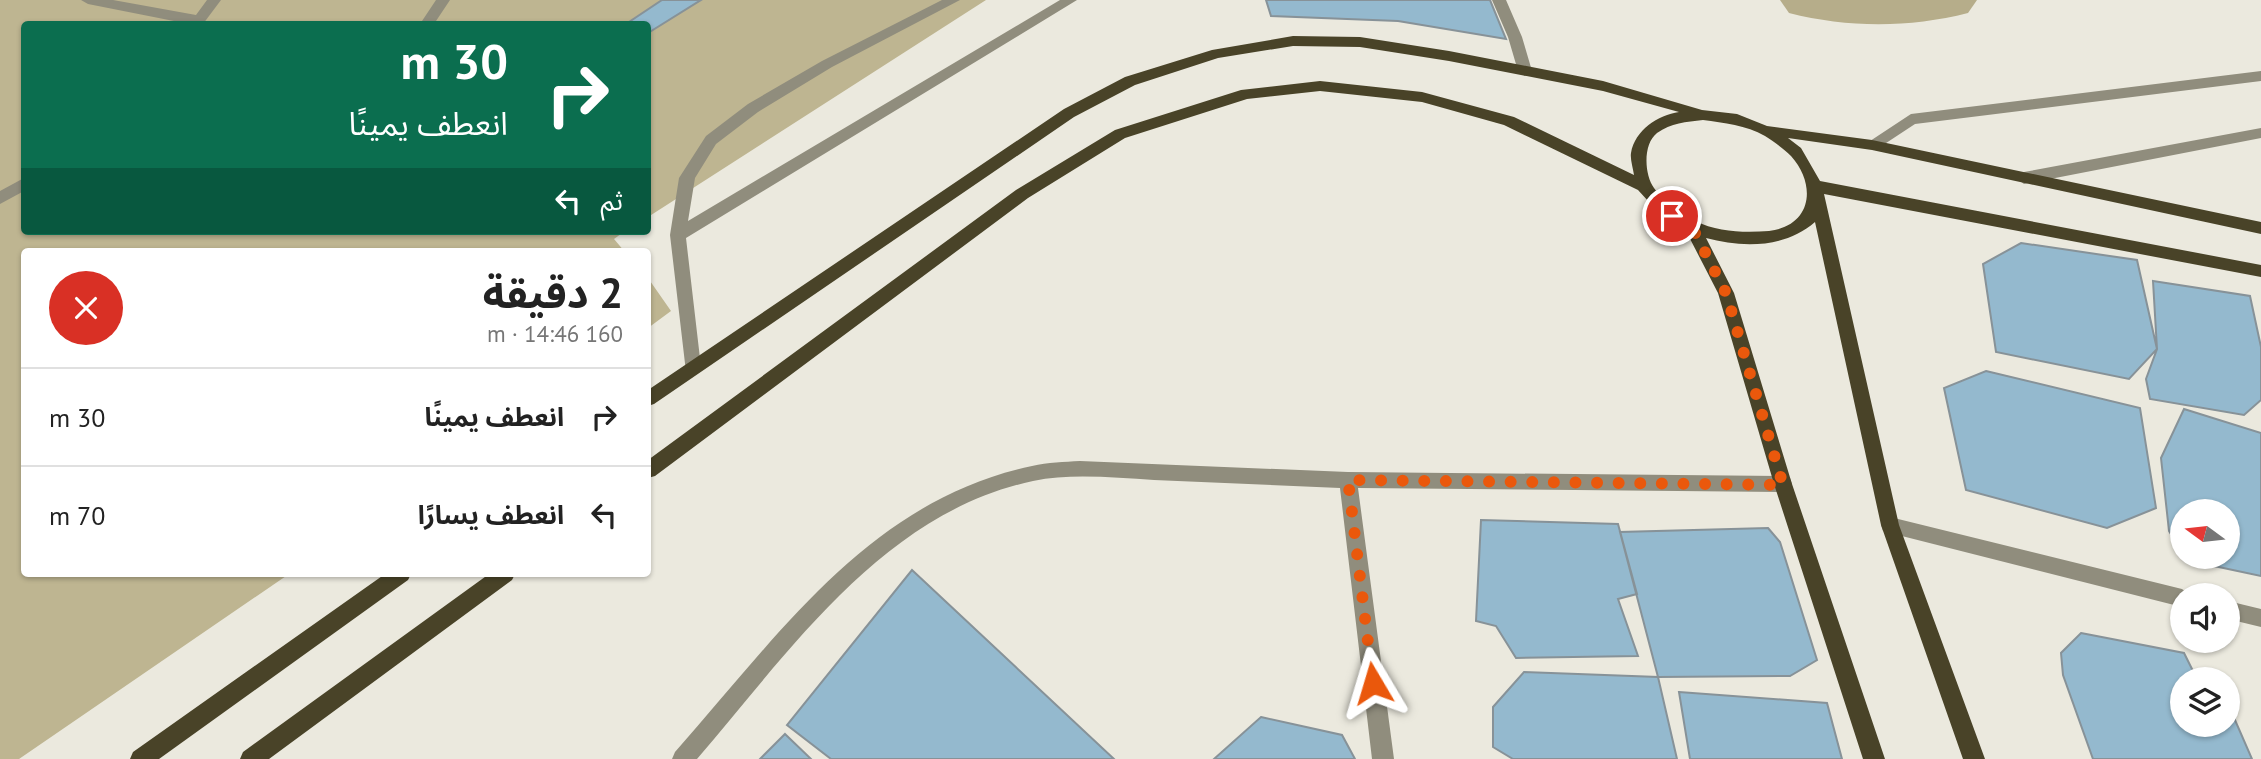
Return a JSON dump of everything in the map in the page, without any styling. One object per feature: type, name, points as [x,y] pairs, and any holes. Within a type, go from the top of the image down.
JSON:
[{"type":"main road","points":[[651,397],[1069,113],[1130,80],[1217,53],[1293,41],[1360,42],[1603,86],[1703,114],[1724,116],[1766,130],[1872,145],[2261,228]]},
{"type":"main road","points":[[651,468],[1022,194],[1120,134],[1246,94],[1320,86],[1422,97],[1509,121],[1644,186]]},
{"type":"main road","points":[[1703,114],[1682,116],[1650,130],[1641,141],[1636,155],[1637,171],[1656,202],[1692,227],[1715,236],[1738,240],[1761,240],[1781,236],[1798,228],[1809,216],[1815,202],[1815,186]]},
{"type":"main road","points":[[1766,130],[1800,155],[1815,186],[1889,525],[1974,759]]},
{"type":"main road","points":[[1815,186],[2261,271]]},
{"type":"main road","points":[[1692,227],[1726,293],[1783,485],[1874,759]]},
{"type":"main road","points":[[141,759],[397,577]]},
{"type":"main road","points":[[251,759],[501,577]]},
{"type":"street","points":[[88,0],[193,21]]},
{"type":"street","points":[[199,21],[214,0]]},
{"type":"street","points":[[429,21],[443,0]]},
{"type":"street","points":[[692,367],[678,234],[687,178],[711,141],[754,108],[827,64],[953,0]]},
{"type":"street","points":[[678,234],[1070,0]]},
{"type":"street","points":[[1499,0],[1515,37],[1525,71]]},
{"type":"street","points":[[1872,145],[1911,119],[2261,76]]},
{"type":"street","points":[[2024,178],[2261,133]]},
{"type":"street","points":[[0,198],[21,186]]},
{"type":"street","points":[[683,759],[832,589],[861,561],[892,536],[960,497],[996,483],[1035,473],[1080,469],[1348,480],[1783,485]]},
{"type":"street","points":[[1348,480],[1383,759]]},
{"type":"street","points":[[1889,525],[2170,595]]},
{"type":"street","points":[[2240,613],[2261,618]]},
{"type":"shaded area","points":[[0,0],[986,0],[651,215],[651,21],[21,21],[21,235],[620,235],[614,239],[622,248],[21,248],[21,577],[285,577],[19,759],[0,759]]},
{"type":"shaded area","points":[[651,282],[671,311],[651,326]]},
{"type":"building","points":[[662,0],[701,0],[651,31],[651,21],[630,21]]},
{"type":"building","points":[[1266,0],[1490,0],[1506,39],[1398,21],[1271,16]]},
{"type":"building","points":[[2021,243],[2137,260],[2157,349],[2129,379],[1996,352],[1983,264]]},
{"type":"building","points":[[2153,281],[2250,296],[2261,347],[2261,400],[2244,415],[2150,399],[2146,379],[2157,349]]},
{"type":"building","points":[[1986,371],[2140,408],[2156,508],[2107,528],[1966,490],[1944,388]]},
{"type":"building","points":[[2184,409],[2261,433],[2261,576],[2228,569],[2240,569],[2240,499],[2170,499],[2170,533],[2161,458]]},
{"type":"building","points":[[1481,520],[1618,524],[1637,594],[1618,599],[1638,656],[1516,658],[1496,626],[1476,621]]},
{"type":"building","points":[[1768,528],[1780,542],[1817,660],[1790,676],[1658,677],[1620,532]]},
{"type":"building","points":[[912,570],[1114,759],[831,759],[787,725]]},
{"type":"building","points":[[2081,633],[2170,650],[2170,653],[2184,653],[2191,667],[2170,667],[2170,737],[2240,737],[2240,732],[2252,759],[2093,759],[2063,675],[2061,653]]},
{"type":"building","points":[[1524,672],[1658,677],[1677,759],[1513,759],[1493,747],[1493,707]]},
{"type":"building","points":[[1679,692],[1827,703],[1842,759],[1690,759]]},
{"type":"building","points":[[1261,717],[1342,735],[1355,759],[1214,759]]},
{"type":"building","points":[[785,734],[811,759],[760,759]]},
{"type":"waterway","points":[[1808,0],[1843,6],[1878,7],[1949,0]]},
{"type":"route","points":[[1373,683],[1348,480],[1783,485],[1726,293],[1692,227],[1672,216]]}]
